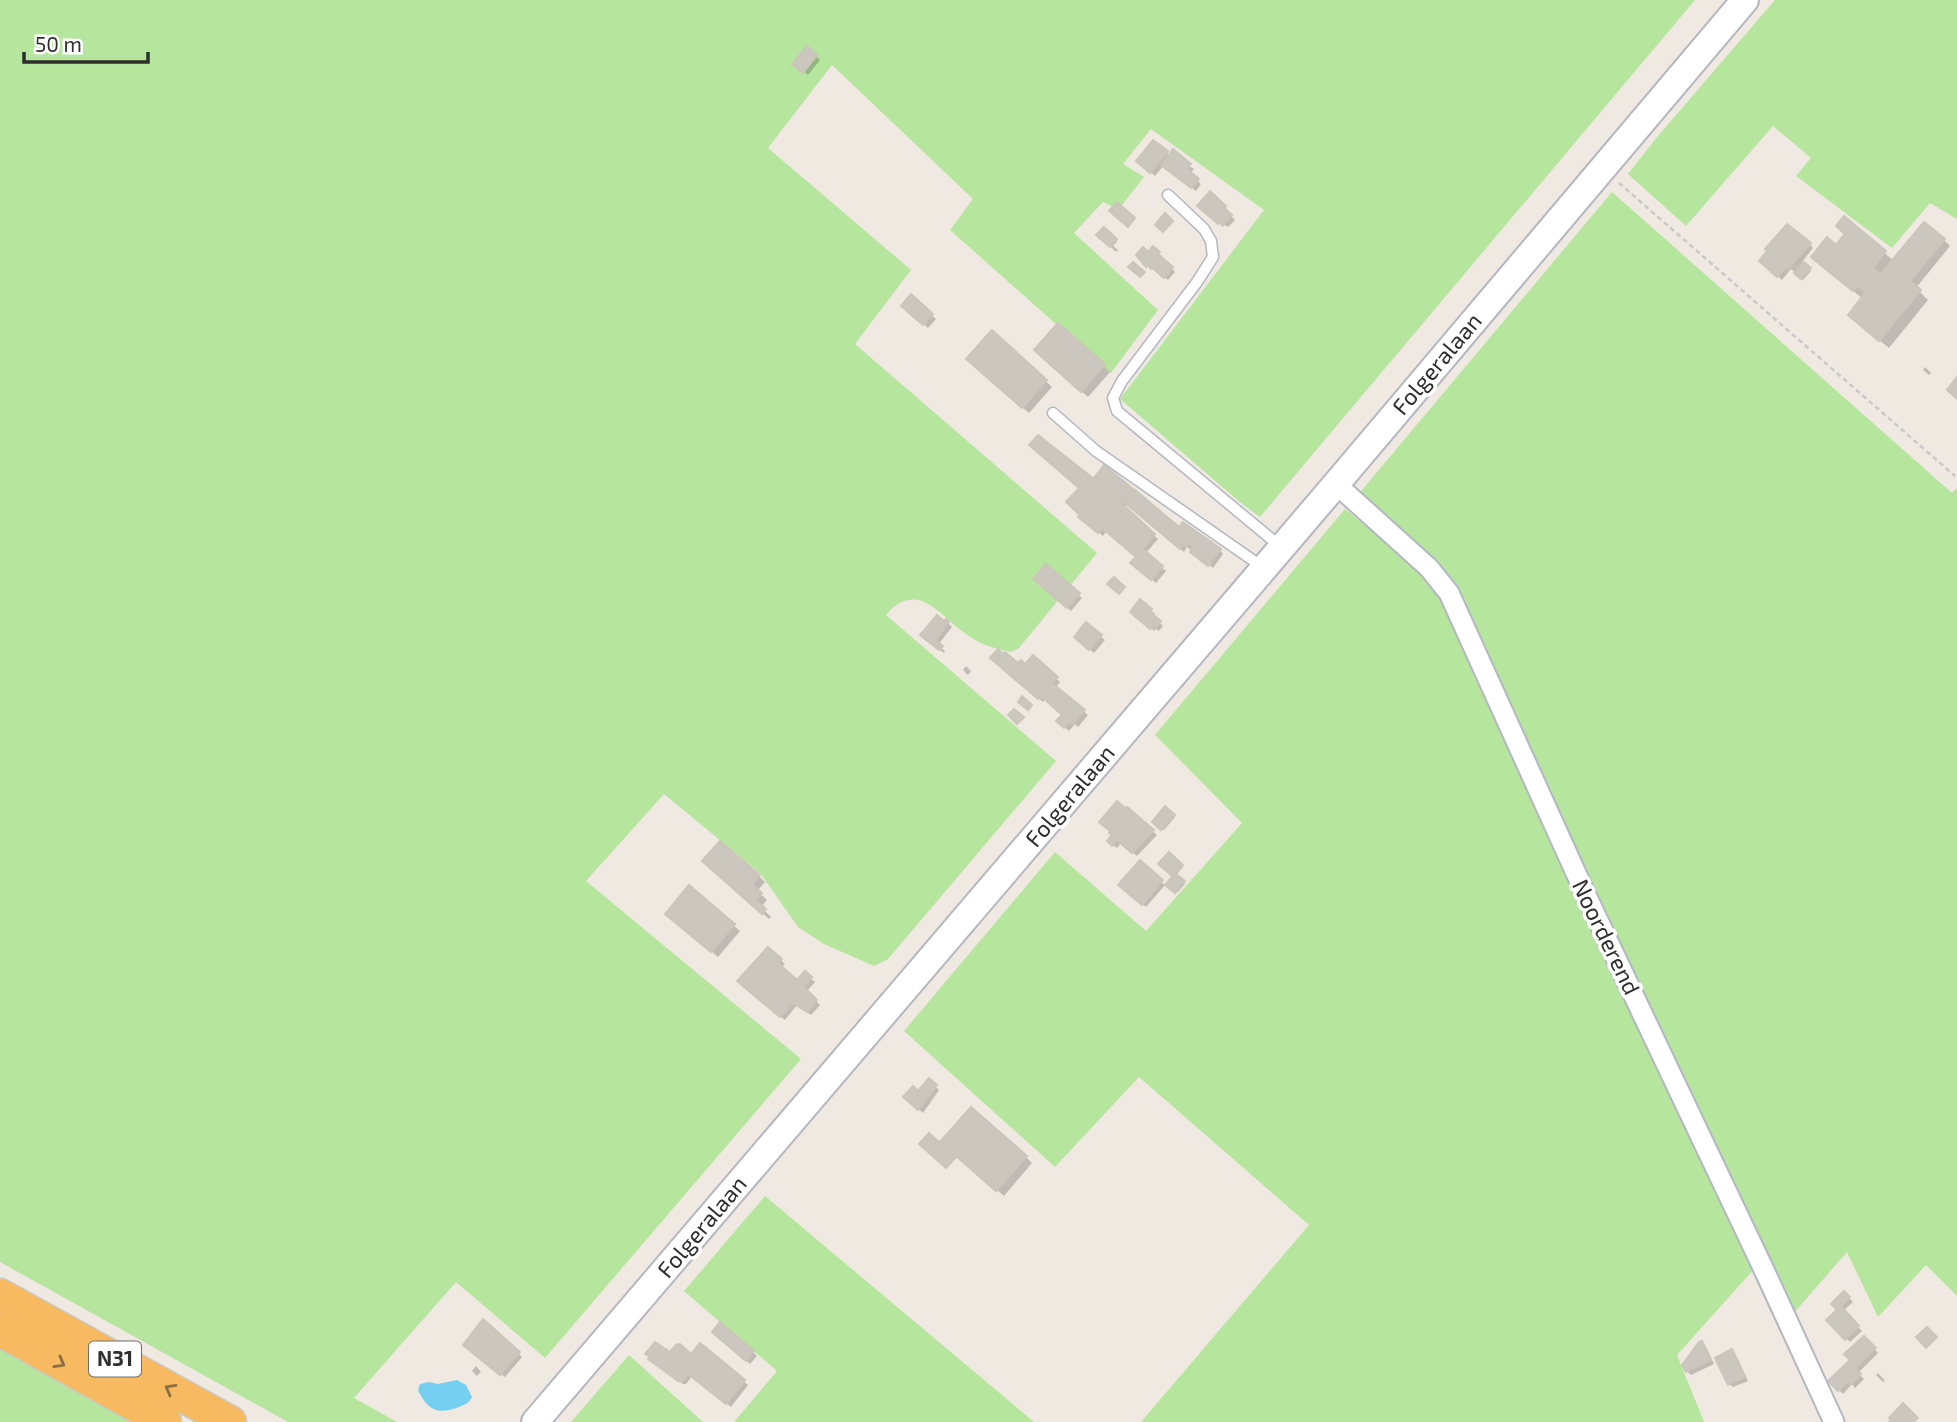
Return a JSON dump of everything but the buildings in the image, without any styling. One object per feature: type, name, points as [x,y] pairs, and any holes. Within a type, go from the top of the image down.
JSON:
[{"type":"highway","name":"N31","points":[[0,1295],[230,1422]]},
{"type":"highway","name":"N31","points":[[0,1330],[165,1422]]},
{"type":"main road","name":"Folgeralaan","points":[[535,1422],[1336,484],[1745,0]]},
{"type":"street","name":"Noorderend","points":[[1336,484],[1429,568],[1449,593],[1584,893],[1834,1422]]},
{"type":"lane","points":[[1168,195],[1204,229],[1211,241],[1213,257],[1112,398],[1117,411],[1281,548]]},
{"type":"lane","points":[[1053,413],[1096,452],[1264,568]]},
{"type":"path","points":[[1603,169],[1955,476]]},
{"type":"green space","points":[[0,0],[1695,0],[1260,517],[1120,399],[1264,210],[1151,129],[1123,164],[1144,177],[1118,210],[1103,202],[1074,233],[1158,310],[1111,373],[950,230],[973,199],[832,65],[768,148],[911,270],[855,344],[1097,553],[1019,648],[1011,652],[974,639],[919,600],[898,604],[886,615],[1056,761],[888,959],[874,966],[824,944],[798,927],[761,874],[664,794],[586,881],[801,1059],[545,1358],[456,1282],[354,1398],[397,1422],[288,1422],[0,1262]]},
{"type":"green space","points":[[1775,0],[1957,0],[1957,219],[1930,203],[1892,248],[1796,176],[1811,158],[1773,126],[1686,226],[1628,174]]},
{"type":"green space","points":[[1612,192],[1952,493],[1957,488],[1957,1296],[1926,1265],[1878,1317],[1847,1252],[1793,1314],[1595,899],[1450,584],[1357,496]]},
{"type":"green space","points":[[1345,509],[1416,568],[1440,592],[1755,1268],[1677,1355],[1704,1422],[1141,1422],[1309,1225],[1139,1077],[1055,1167],[904,1031],[1055,852],[1146,931],[1242,823],[1155,735]]},
{"type":"green space","points":[[765,1196],[1034,1422],[734,1422],[777,1371],[684,1291]]},
{"type":"green space","points":[[0,1337],[151,1422],[0,1422]]},
{"type":"green space","points":[[629,1355],[703,1422],[571,1422]]},
{"type":"water","points":[[457,1380],[466,1385],[472,1397],[467,1403],[445,1411],[430,1407],[418,1390],[420,1384]]}]
